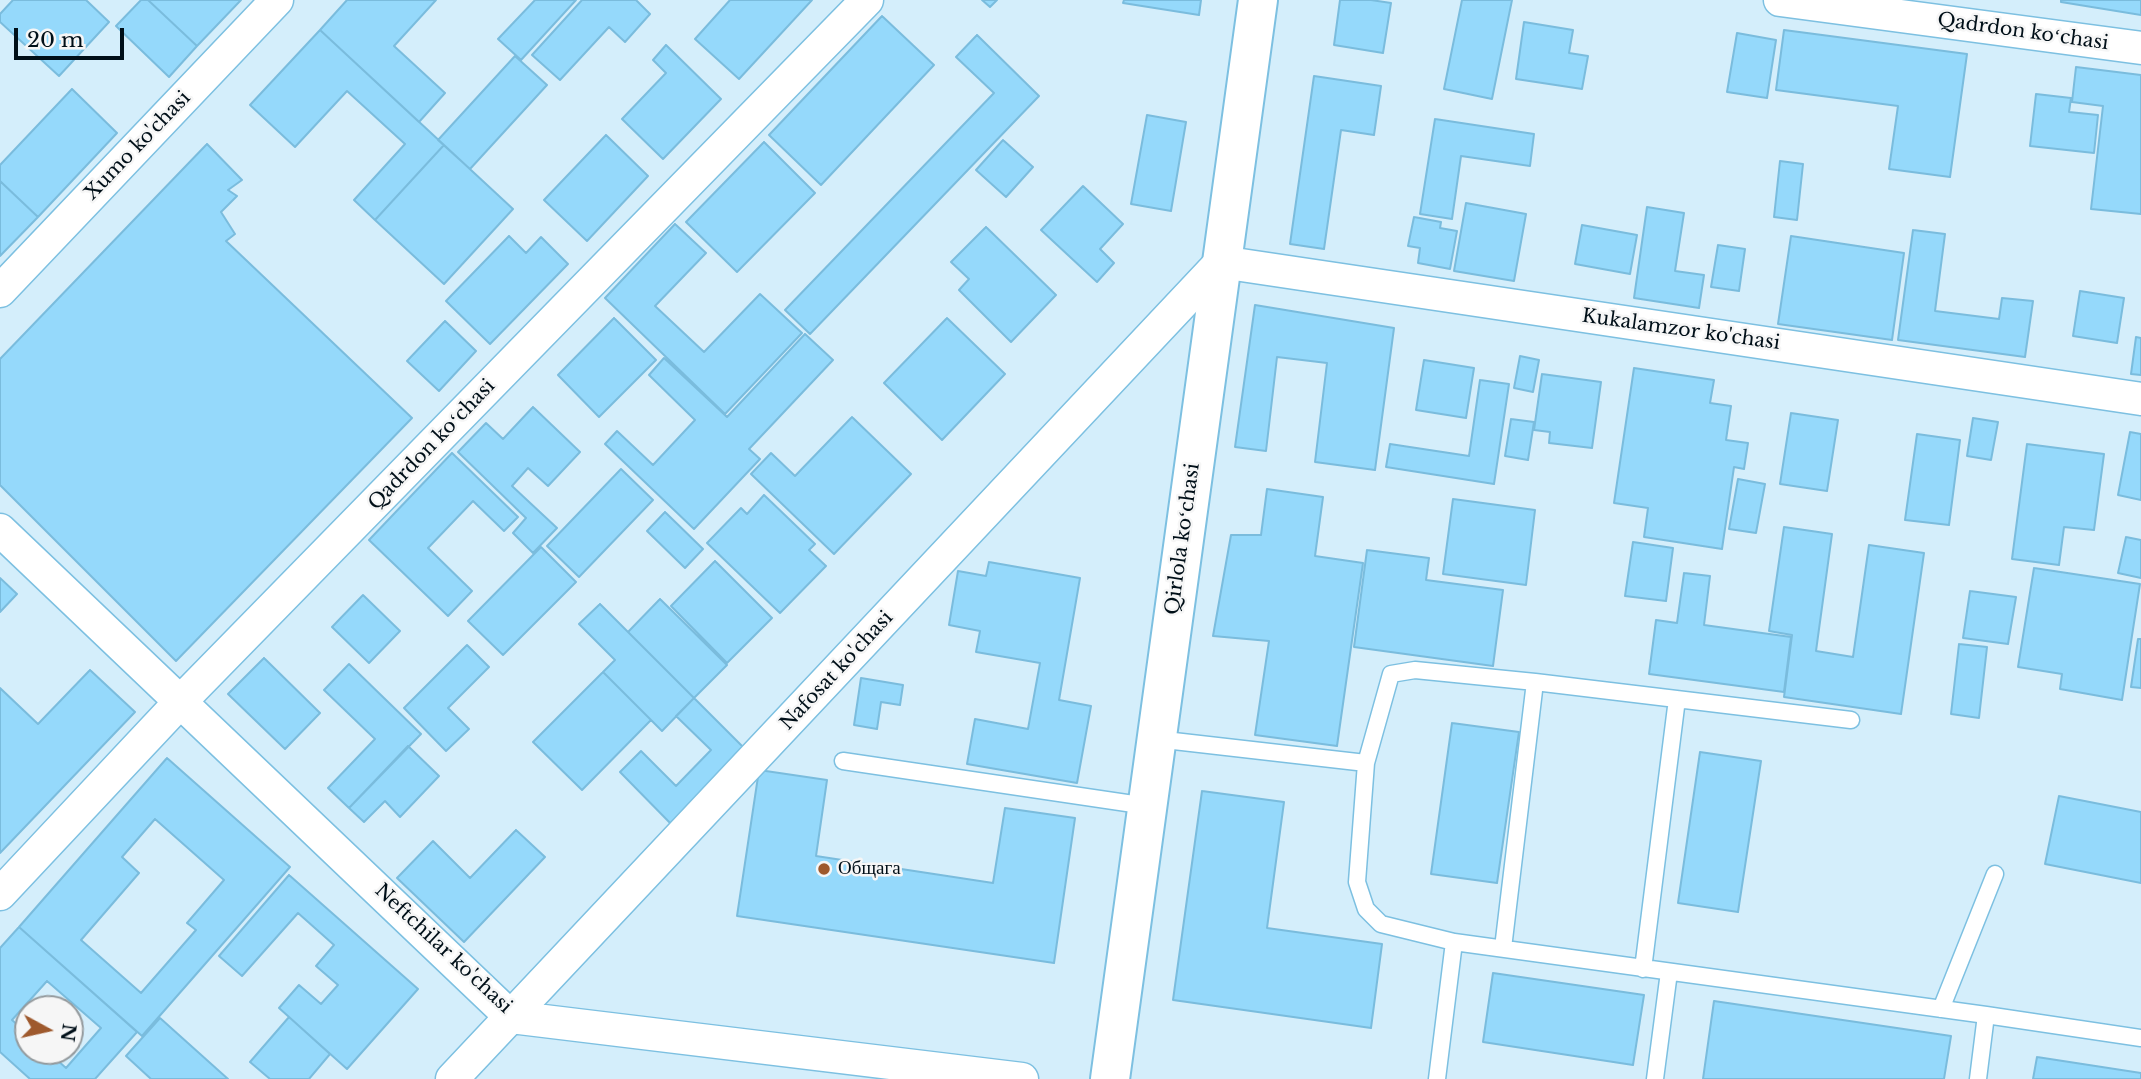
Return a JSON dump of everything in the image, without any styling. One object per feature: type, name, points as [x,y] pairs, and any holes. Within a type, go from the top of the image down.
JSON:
[{"type":"street","name":"Xumo ko'chasi","points":[[0,291],[277,0]]},
{"type":"street","name":"Qadrdon koʻchasi","points":[[0,894],[181,701],[867,0]]},
{"type":"street","name":"Qirlola koʻchasi","points":[[1110,1079],[1258,0]]},
{"type":"street","name":"Qadrdon koʻchasi","points":[[1780,0],[2141,48]]},
{"type":"street","name":"Kukalamzor ko'chasi","points":[[1221,262],[2141,399]]},
{"type":"street","name":"Nafosat ko'chasi","points":[[452,1079],[1221,262]]},
{"type":"street","name":"Neftchilar ko'chasi","points":[[0,530],[511,1017],[1022,1079]]},
{"type":"lane","points":[[1851,720],[1535,682],[1415,670],[1391,674],[1366,763],[1357,882],[1366,909],[1381,924],[1454,942],[2141,1038]]},
{"type":"lane","points":[[1503,948],[1535,682]]},
{"type":"lane","points":[[1643,969],[1677,699]]},
{"type":"lane","points":[[1156,739],[1366,763]]},
{"type":"lane","points":[[843,761],[1147,806]]},
{"type":"lane","points":[[1941,1009],[1995,874]]},
{"type":"lane","points":[[1437,1079],[1454,942]]},
{"type":"lane","points":[[1655,1079],[1669,972]]},
{"type":"lane","points":[[1978,1079],[1986,1015]]},
{"type":"building","points":[[13,0],[86,0],[109,22],[59,76],[0,22],[0,14]]},
{"type":"building","points":[[141,0],[148,0],[197,46],[169,77],[116,26]]},
{"type":"building","points":[[148,0],[241,0],[197,46]]},
{"type":"building","points":[[347,0],[436,0],[394,46],[445,93],[419,122],[320,30]]},
{"type":"building","points":[[535,0],[576,0],[521,60],[498,39]]},
{"type":"building","points":[[582,0],[636,0],[650,14],[625,42],[609,27],[560,80],[532,55]]},
{"type":"building","points":[[730,0],[812,0],[739,79],[695,39]]},
{"type":"building","points":[[982,0],[997,0],[990,7]]},
{"type":"building","points":[[1124,0],[1201,0],[1199,15],[1123,3]]},
{"type":"building","points":[[1340,0],[1391,3],[1383,53],[1334,45]]},
{"type":"building","points":[[1462,0],[1512,0],[1492,99],[1444,89]]},
{"type":"building","points":[[2141,0],[2141,15],[2061,2]]},
{"type":"building","points":[[882,16],[934,65],[821,185],[769,135]]},
{"type":"building","points":[[1524,22],[1573,30],[1569,53],[1588,56],[1582,89],[1516,79]]},
{"type":"building","points":[[320,30],[444,145],[375,220],[354,200],[405,144],[347,91],[295,147],[250,105]]},
{"type":"building","points":[[1784,30],[1967,54],[1950,177],[1889,169],[1898,106],[1776,90]]},
{"type":"building","points":[[1737,33],[1776,40],[1767,98],[1727,92]]},
{"type":"building","points":[[977,35],[1039,96],[810,334],[785,310],[994,93],[956,57]]},
{"type":"building","points":[[666,45],[721,99],[663,159],[622,119],[666,73],[653,60]]},
{"type":"building","points":[[515,56],[547,85],[470,169],[438,140]]},
{"type":"building","points":[[2076,67],[2141,75],[2141,214],[2091,209],[2103,106],[2072,102]]},
{"type":"building","points":[[1314,76],[1381,86],[1374,135],[1341,130],[1324,249],[1290,244]]},
{"type":"building","points":[[72,89],[117,133],[38,217],[0,181],[0,165]]},
{"type":"building","points":[[2036,94],[2071,98],[2069,112],[2098,115],[2094,153],[2030,146]]},
{"type":"building","points":[[1147,115],[1186,122],[1171,211],[1131,204]]},
{"type":"building","points":[[1435,119],[1534,134],[1530,166],[1461,156],[1452,219],[1420,214]]},
{"type":"building","points":[[606,135],[648,176],[587,241],[544,200]]},
{"type":"building","points":[[1003,140],[1033,167],[1006,197],[976,170]]},
{"type":"building","points":[[764,142],[815,193],[737,272],[686,222]]},
{"type":"building","points":[[207,144],[242,180],[228,190],[237,196],[221,212],[235,234],[226,241],[412,418],[176,661],[0,485],[0,359]]},
{"type":"building","points":[[444,145],[513,209],[444,284],[375,220]]},
{"type":"building","points":[[1780,161],[1803,164],[1797,220],[1774,217]]},
{"type":"building","points":[[0,181],[38,217],[0,256]]},
{"type":"building","points":[[1083,186],[1123,224],[1100,249],[1114,263],[1097,282],[1041,230]]},
{"type":"building","points":[[1466,203],[1526,214],[1514,281],[1454,271]]},
{"type":"building","points":[[1647,207],[1684,213],[1675,271],[1704,275],[1699,308],[1634,298]]},
{"type":"building","points":[[1414,217],[1441,222],[1440,228],[1457,231],[1450,269],[1418,263],[1420,248],[1408,246]]},
{"type":"building","points":[[675,224],[706,253],[655,306],[704,352],[760,294],[802,333],[725,414],[605,298]]},
{"type":"building","points":[[1582,225],[1637,235],[1630,274],[1575,264]]},
{"type":"building","points":[[986,227],[1056,295],[1011,342],[959,290],[969,279],[951,262]]},
{"type":"building","points":[[1913,230],[1945,234],[1935,311],[1999,319],[2002,298],[2033,301],[2025,357],[1898,340]]},
{"type":"building","points":[[509,236],[526,253],[541,237],[568,264],[490,344],[446,301]]},
{"type":"building","points":[[1791,236],[1904,253],[1892,340],[1778,324]]},
{"type":"building","points":[[1718,245],[1745,249],[1739,291],[1711,287]]},
{"type":"building","points":[[2080,291],[2124,298],[2117,343],[2073,336]]},
{"type":"building","points":[[1255,305],[1394,328],[1375,470],[1315,462],[1327,363],[1277,357],[1266,451],[1235,447]]},
{"type":"building","points":[[614,318],[656,360],[599,417],[558,375]]},
{"type":"building","points":[[947,318],[1005,374],[942,440],[884,383]]},
{"type":"building","points":[[445,321],[476,351],[439,391],[407,361]]},
{"type":"building","points":[[805,334],[833,360],[749,449],[760,459],[694,529],[605,444],[617,431],[653,465],[695,420],[649,375],[664,358],[727,417]]},
{"type":"building","points":[[2136,337],[2141,338],[2141,375],[2131,374]]},
{"type":"building","points":[[1520,356],[1539,360],[1533,392],[1514,388]]},
{"type":"building","points":[[1424,360],[1474,368],[1466,418],[1416,410]]},
{"type":"building","points":[[1634,368],[1714,380],[1710,403],[1731,406],[1726,440],[1748,443],[1744,469],[1734,467],[1722,549],[1644,537],[1648,508],[1614,503]]},
{"type":"building","points":[[1542,374],[1601,382],[1592,448],[1549,443],[1550,432],[1534,430]]},
{"type":"building","points":[[1480,380],[1509,384],[1494,484],[1386,467],[1390,444],[1469,456]]},
{"type":"building","points":[[533,407],[580,452],[548,486],[528,468],[512,486],[557,528],[533,553],[513,533],[526,518],[458,452],[486,423],[503,439]]},
{"type":"building","points":[[1791,413],[1838,420],[1827,491],[1780,484]]},
{"type":"building","points":[[852,417],[911,474],[834,554],[751,474],[771,453],[795,476]]},
{"type":"building","points":[[1973,418],[1998,422],[1991,460],[1967,456]]},
{"type":"building","points":[[1511,419],[1534,422],[1528,460],[1505,456]]},
{"type":"building","points":[[2130,432],[2141,434],[2141,500],[2118,495]]},
{"type":"building","points":[[1917,434],[1960,440],[1949,525],[1905,520]]},
{"type":"building","points":[[2027,444],[2104,454],[2094,530],[2064,527],[2059,565],[2012,559]]},
{"type":"building","points":[[452,453],[518,517],[504,531],[473,501],[428,548],[472,591],[448,616],[369,540]]},
{"type":"building","points":[[621,469],[653,500],[579,577],[547,546]]},
{"type":"building","points":[[1738,479],[1765,484],[1756,533],[1729,529]]},
{"type":"building","points":[[1267,489],[1323,497],[1315,556],[1363,563],[1337,746],[1255,735],[1269,641],[1213,636],[1231,535],[1261,535]]},
{"type":"building","points":[[764,495],[815,544],[809,550],[826,566],[780,613],[707,543],[741,508],[747,514]]},
{"type":"building","points":[[1453,499],[1535,510],[1526,585],[1443,574]]},
{"type":"building","points":[[665,512],[703,549],[685,568],[647,531]]},
{"type":"building","points":[[1784,527],[1832,534],[1816,651],[1853,657],[1869,545],[1924,553],[1901,714],[1784,697],[1792,635],[1769,631]]},
{"type":"building","points":[[2126,537],[2141,540],[2141,578],[2118,573]]},
{"type":"building","points":[[1633,542],[1673,548],[1666,601],[1625,596]]},
{"type":"building","points":[[541,547],[576,582],[503,655],[468,621]]},
{"type":"building","points":[[1367,550],[1429,558],[1426,580],[1503,590],[1493,666],[1354,647]]},
{"type":"building","points":[[715,561],[772,618],[727,663],[671,606]]},
{"type":"building","points":[[989,562],[1080,578],[1059,700],[1091,706],[1077,783],[967,764],[975,719],[1028,729],[1040,663],[976,652],[980,631],[949,625],[958,571],[986,576]]},
{"type":"building","points":[[2034,568],[2140,584],[2122,700],[2060,689],[2062,674],[2018,667]]},
{"type":"building","points":[[1684,573],[1710,576],[1704,625],[1791,637],[1784,692],[1649,674],[1656,620],[1677,623]]},
{"type":"building","points":[[0,578],[17,594],[0,612]]},
{"type":"building","points":[[1970,591],[2016,597],[2008,644],[1963,638]]},
{"type":"building","points":[[363,595],[400,631],[369,663],[332,627]]},
{"type":"building","points":[[660,599],[727,665],[694,698],[628,632]]},
{"type":"building","points":[[600,604],[694,698],[662,731],[603,672],[615,660],[579,624]]},
{"type":"building","points":[[2138,639],[2141,639],[2141,688],[2131,687]]},
{"type":"building","points":[[1959,644],[1987,647],[1979,718],[1951,714]]},
{"type":"building","points":[[467,645],[489,667],[448,708],[469,729],[446,751],[404,708]]},
{"type":"building","points":[[264,658],[320,713],[285,749],[228,694]]},
{"type":"building","points":[[349,664],[421,734],[349,808],[328,788],[375,739],[324,690]]},
{"type":"building","points":[[90,670],[135,712],[0,853],[0,688],[38,724]]},
{"type":"building","points":[[603,672],[651,720],[582,790],[533,742]]},
{"type":"building","points":[[861,678],[903,685],[900,705],[881,702],[877,729],[854,725]]},
{"type":"building","points":[[694,698],[748,752],[674,827],[620,772],[641,751],[676,786],[711,750],[676,716]]},
{"type":"building","points":[[1452,723],[1519,732],[1497,883],[1431,874]]},
{"type":"building","points":[[408,746],[439,776],[400,817],[385,801],[364,822],[349,808]]},
{"type":"building","points":[[1700,752],[1761,761],[1738,912],[1678,903]]},
{"type":"building","points":[[167,758],[290,867],[142,1036],[19,927]],"holes":[[[155,819],[224,880],[187,923],[196,930],[141,993],[81,940],[139,873],[122,857]]]},
{"type":"building","name":"Общага","points":[[759,770],[827,780],[816,856],[993,883],[1005,808],[1075,818],[1054,963],[737,916]]},
{"type":"building","points":[[1202,791],[1284,802],[1267,928],[1382,944],[1371,1028],[1173,1000]]},
{"type":"building","points":[[2059,796],[2141,812],[2141,883],[2045,864]]},
{"type":"building","points":[[516,830],[545,857],[464,942],[397,878],[433,841],[470,878]]},
{"type":"building","points":[[289,875],[418,989],[347,1069],[279,1008],[299,985],[321,1004],[338,985],[316,966],[334,945],[298,913],[242,976],[219,956]]},
{"type":"building","points":[[19,927],[137,1032],[95,1079],[30,1079],[14,1065],[63,1065],[66,1068],[69,1065],[84,1065],[84,1047],[101,1028],[84,1013],[84,995],[63,995],[47,981],[34,995],[14,995],[14,1065],[0,1052],[0,948]]},
{"type":"building","points":[[1493,973],[1644,995],[1633,1065],[1483,1042]]},
{"type":"building","points":[[1714,1001],[1951,1036],[1944,1079],[1703,1079]]},
{"type":"building","points":[[289,1017],[330,1054],[309,1079],[270,1079],[250,1062]]},
{"type":"building","points":[[160,1018],[228,1079],[151,1079],[126,1056]]},
{"type":"building","points":[[2037,1057],[2141,1073],[2141,1079],[2033,1079]]},
{"type":"place","name":"Общага","points":[[824,869]]}]
